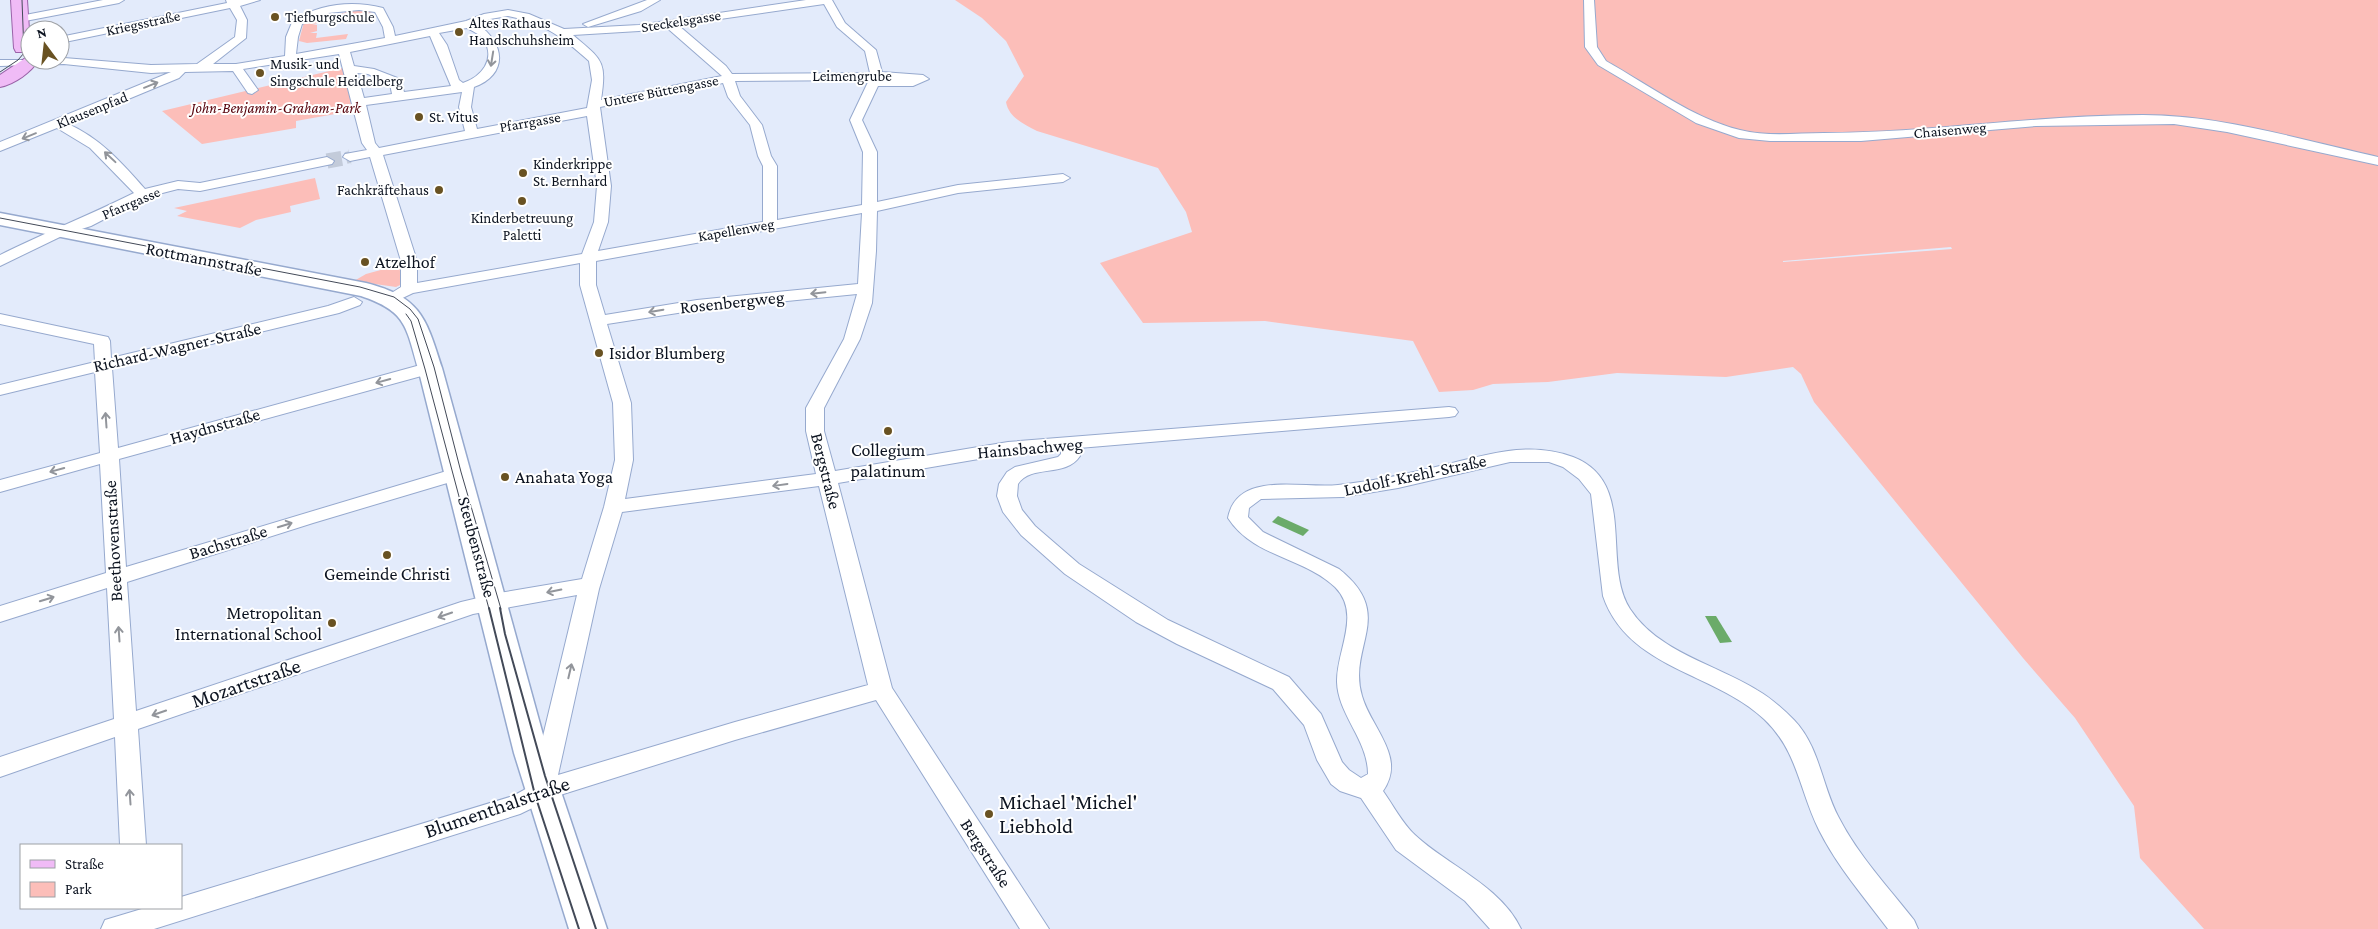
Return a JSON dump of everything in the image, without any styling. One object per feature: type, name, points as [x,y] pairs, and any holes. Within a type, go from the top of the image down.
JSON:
[{"type":"main road","points":[[19,0],[20,19]]},
{"type":"main road","points":[[0,62],[20,56]]},
{"type":"main road","points":[[0,82],[16,73],[20,67]]},
{"type":"main road","name":"Rottmannstraße","points":[[0,219],[402,298]]},
{"type":"main road","name":"Steubenstraße","points":[[402,298],[415,320],[430,368],[542,790],[588,929]]},
{"type":"street","points":[[20,19],[119,0]]},
{"type":"street","name":"Kriegsstraße","points":[[70,38],[233,2],[255,0]]},
{"type":"street","points":[[563,32],[637,9],[655,0]]},
{"type":"street","name":"Chaisenweg","points":[[1589,0],[1591,46],[1600,61],[1700,120],[1739,134],[1770,137],[1861,137],[2045,122],[2143,119],[2220,127],[2378,161]]},
{"type":"street","points":[[828,1],[845,29],[871,48],[875,59],[875,78]]},
{"type":"street","name":"Steckelsgasse","points":[[563,32],[614,30],[668,23],[769,4],[828,1]]},
{"type":"street","points":[[200,68],[240,38],[242,20],[233,2]]},
{"type":"street","points":[[291,55],[297,22],[331,4],[379,10],[385,18],[390,38]]},
{"type":"street","points":[[70,62],[150,69],[236,67],[291,55],[344,50],[390,38],[433,32],[469,24],[487,10],[520,15],[563,32],[595,60],[598,80],[593,108],[604,186],[601,222],[588,257],[588,285],[622,403],[624,460],[614,507],[590,585],[542,790]]},
{"type":"street","points":[[668,23],[722,68],[729,78],[729,85],[734,95],[757,125],[765,159],[770,166],[770,224]]},
{"type":"street","points":[[360,102],[461,88],[480,81],[492,66],[494,55],[486,35],[469,24]]},
{"type":"street","points":[[433,32],[442,45],[454,82],[461,88],[469,89],[465,107],[472,133]]},
{"type":"street","points":[[344,50],[352,69],[369,142],[375,151],[409,261],[402,298]]},
{"type":"street","points":[[236,67],[252,90]]},
{"type":"street","name":"Klausenpfad","points":[[0,147],[175,75],[182,69]]},
{"type":"street","points":[[352,69],[370,70],[396,82],[399,96]]},
{"type":"street","name":"Leimengrube","points":[[729,78],[882,76],[923,79],[917,82],[875,78]]},
{"type":"street","name":"Untere Büttengasse","points":[[593,108],[729,78]]},
{"type":"street","name":"Bergstraße","points":[[875,78],[856,120],[870,152],[869,251],[861,317],[852,339],[820,397],[814,418],[881,690],[1032,928]]},
{"type":"street","name":"Pfarrgasse","points":[[350,157],[593,108]]},
{"type":"street","points":[[58,124],[69,128],[110,156],[142,194]]},
{"type":"street","name":"Pfarrgasse","points":[[0,261],[61,231],[86,223],[142,194],[178,185],[200,188],[327,161]]},
{"type":"street","name":"Kapellenweg","points":[[402,298],[588,257],[868,208],[971,187],[1063,178]]},
{"type":"street","name":"Rosenbergweg","points":[[599,321],[697,305],[866,288]]},
{"type":"street","name":"Richard-Wagner-Straße","points":[[0,390],[333,310],[354,302]]},
{"type":"street","name":"Beethovenstraße","points":[[0,319],[102,341],[115,578],[133,844]]},
{"type":"street","name":"Haydnstraße","points":[[0,486],[430,368]]},
{"type":"street","name":"Hainsbachweg","points":[[614,507],[828,478],[974,453],[1069,443],[1449,412]]},
{"type":"street","points":[[1069,443],[1071,456],[1066,462],[1026,470],[1018,474],[1009,484],[1006,489],[1008,501],[1019,521],[1033,536],[1100,590],[1161,626],[1279,681],[1313,720],[1336,774],[1354,787],[1367,787],[1405,842],[1474,893],[1507,929]]},
{"type":"street","name":"Ludolf-Krehl-Straße","points":[[1367,787],[1380,779],[1382,771],[1379,759],[1352,701],[1348,687],[1358,623],[1358,608],[1354,597],[1333,575],[1250,532],[1238,518],[1241,505],[1250,497],[1266,491],[1344,491],[1402,481],[1504,455],[1530,454],[1552,458],[1583,472],[1600,492],[1616,602],[1624,618],[1653,645],[1750,696],[1783,724],[1802,750],[1829,825],[1904,929]]},
{"type":"street","name":"Bachstraße","points":[[0,614],[457,474]]},
{"type":"street","name":"Mozartstraße","points":[[0,767],[492,601],[590,585]]},
{"type":"street","name":"Blumenthalstraße","points":[[182,905],[520,804],[542,790],[735,731],[881,690]]},
{"type":"street","name":"Blumenthalstraße","points":[[130,920],[167,909]]},
{"type":"green space","points":[[955,0],[2378,0],[2378,929],[2204,929],[2140,858],[2134,806],[2075,718],[2023,658],[1814,402],[1801,374],[1793,367],[1726,377],[1617,373],[1548,382],[1493,384],[1473,390],[1439,392],[1413,341],[1265,321],[1143,323],[1100,263],[1192,232],[1186,212],[1158,168],[1037,131],[1014,116],[1006,102],[1024,76],[1006,41],[982,18]],"holes":[[[1951,247],[1952,249],[1783,262]]]},
{"type":"green space","points":[[350,10],[372,12],[361,17],[312,24],[317,25],[317,31],[310,33],[317,33],[316,38],[348,34],[346,39],[307,43],[299,41],[304,22],[325,19],[309,20],[331,12],[331,16]]},
{"type":"green space","name":"John-Benjamin-Graham-Park","points":[[346,67],[352,111],[296,121],[296,128],[202,144],[162,111]]},
{"type":"green space","points":[[315,178],[320,199],[290,206],[291,212],[256,220],[240,228],[177,216],[187,211],[174,208]]},
{"type":"green space","points":[[399,265],[402,284],[396,287],[354,281],[366,274]]},
{"type":"shaded area","points":[[1278,516],[1309,530],[1303,536],[1272,522]]},
{"type":"shaded area","points":[[1705,616],[1716,616],[1732,642],[1720,643]]},
{"type":"tunnel","points":[[327,161],[350,157],[346,158]]},
{"type":"tram line","points":[[0,72],[18,60],[24,53],[22,0]]},
{"type":"tram line","points":[[0,218],[360,287],[394,297],[410,309],[418,319],[434,367],[461,472],[501,609]]},
{"type":"tram line","points":[[406,314],[411,321],[425,369],[489,609]]},
{"type":"tram line","points":[[489,608],[535,795],[579,929]]},
{"type":"tram line","points":[[500,608],[505,634],[545,776],[596,929]]},
{"type":"place","name":"Tiefburgschule","points":[[275,17]]},
{"type":"place","name":"Altes Rathaus Handschuhsheim","points":[[459,32]]},
{"type":"place","name":"Musik- und Singschule Heidelberg","points":[[260,73]]},
{"type":"place","name":"St. Vitus","points":[[419,117]]},
{"type":"place","name":"Kinderkrippe St. Bernhard","points":[[523,173]]},
{"type":"place","name":"Fachkräftehaus","points":[[439,190]]},
{"type":"place","name":"Kinderbetreuung Paletti","points":[[522,201]]},
{"type":"place","name":"Atzelhof","points":[[365,262]]},
{"type":"place","name":"Isidor Blumberg","points":[[599,353]]},
{"type":"place","name":"Collegium palatinum","points":[[888,431]]},
{"type":"place","name":"Anahata Yoga","points":[[505,477]]},
{"type":"place","name":"Gemeinde Christi","points":[[387,555]]},
{"type":"place","name":"Metropolitan International School","points":[[332,623]]},
{"type":"place","name":"Michael 'Michel' Liebhold","points":[[989,814]]}]
